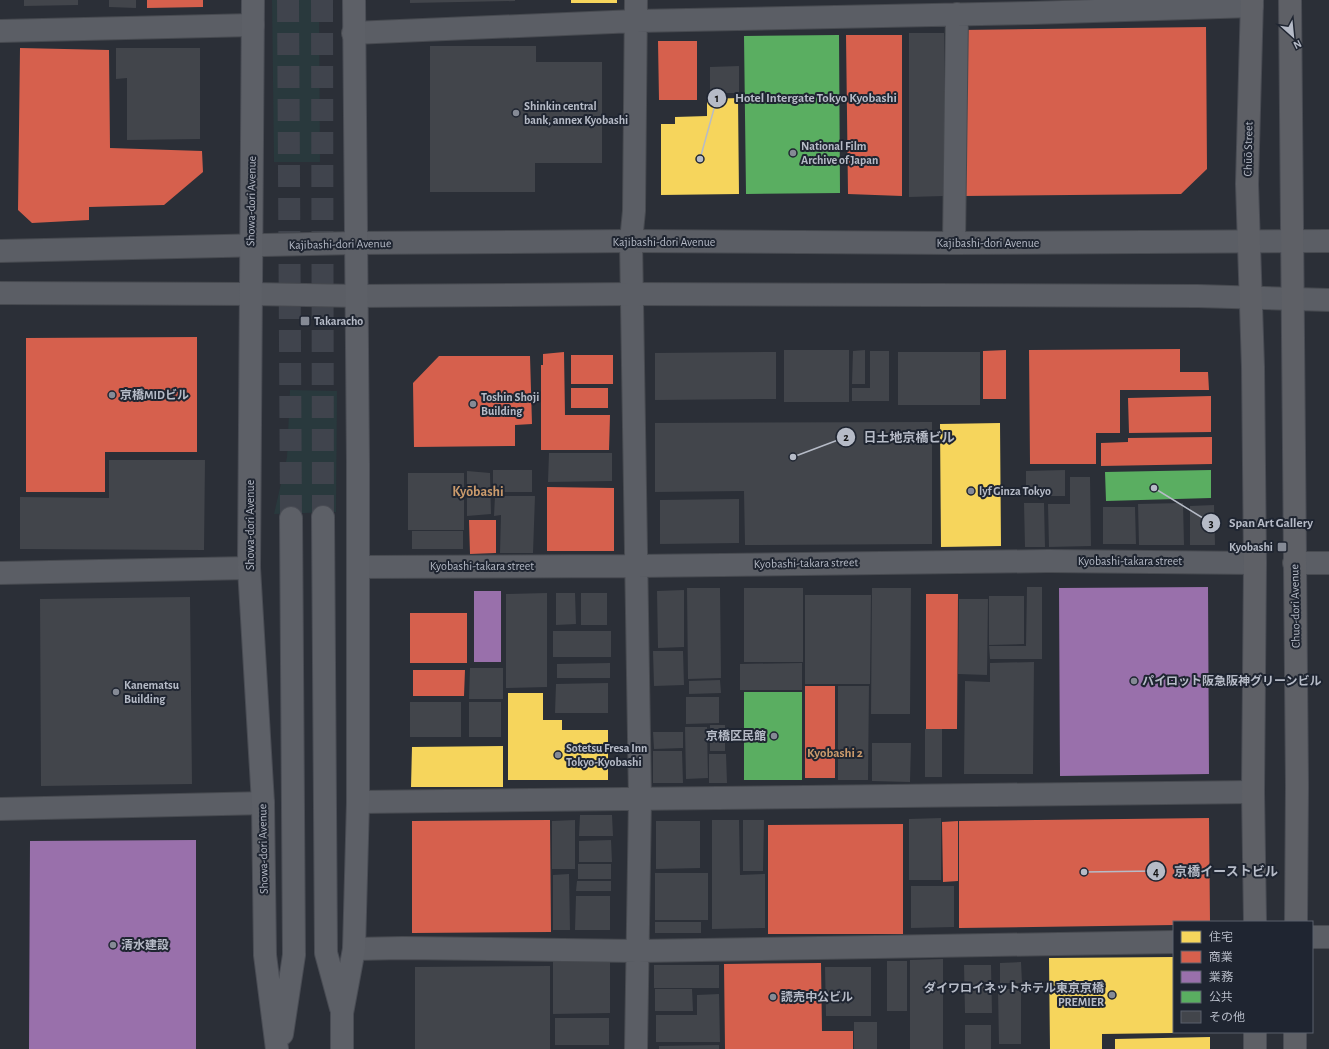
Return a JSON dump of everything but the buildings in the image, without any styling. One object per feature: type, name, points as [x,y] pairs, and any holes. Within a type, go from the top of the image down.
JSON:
[{"type":"highway","points":[[1290,0],[1291,241]]},
{"type":"highway","name":"Chūō Street","points":[[1251,297],[1248,184],[1252,3]]},
{"type":"highway","name":"Chuo-dori Avenue","points":[[1291,241],[1297,786],[1296,921]]},
{"type":"highway","points":[[1251,297],[1255,563],[1253,792],[1255,921]]},
{"type":"highway","points":[[1255,1033],[1255,1049]]},
{"type":"highway","points":[[1295,1033],[1295,1049]]},
{"type":"main road","name":"Showa-dori Avenue","points":[[253,0],[249,568],[263,804],[265,955],[279,1049]]},
{"type":"main road","points":[[342,1049],[342,1013],[354,949],[358,802],[357,296],[355,244],[354,0]]},
{"type":"main road","points":[[323,517],[326,953],[342,1013]]},
{"type":"main road","name":"Showa-dori Avenue","points":[[279,1049],[294,955],[291,518]]},
{"type":"street","points":[[353,33],[636,10],[957,14],[1031,13],[1252,3]]},
{"type":"street","points":[[636,10],[634,211],[631,241],[640,799],[636,1049]]},
{"type":"street","points":[[954,243],[957,14]]},
{"type":"street","points":[[0,32],[253,25]]},
{"type":"street","name":"Kajibashi-dori Avenue","points":[[0,251],[355,244],[631,241],[954,243],[1329,241]]},
{"type":"street","points":[[0,293],[357,296],[632,294],[1251,297],[1329,300]]},
{"type":"street","name":"Kyobashi-takara street","points":[[358,567],[637,566],[1040,561],[1255,563]]},
{"type":"street","points":[[1294,563],[1329,563]]},
{"type":"street","points":[[0,573],[249,568]]},
{"type":"street","points":[[358,802],[1253,792]]},
{"type":"street","points":[[0,809],[263,804]]},
{"type":"street","points":[[1313,937],[1329,937]]},
{"type":"street","points":[[354,949],[403,948],[638,951],[1173,942]]},
{"type":"shaded area","points":[[272,0],[319,0],[320,162],[274,162]]},
{"type":"shaded area","points":[[290,390],[337,391],[336,512],[274,514],[287,457]]},
{"type":"tunnel","points":[[288,0],[291,518]]},
{"type":"tunnel","points":[[322,0],[323,517]]},
{"type":"place","name":"Shinkin central bank, annex Kyobashi","points":[[516,113]]},
{"type":"place","name":"National Film Archive of Japan","points":[[793,153]]},
{"type":"place","name":"Hotel Intergate Tokyo Kyobashi","points":[[700,159]]},
{"type":"place","name":"Takaracho","points":[[305,321]]},
{"type":"place","name":"京橋MIDビル","points":[[112,395]]},
{"type":"place","name":"Toshin Shoji Building","points":[[473,404]]},
{"type":"place","name":"日土地京橋ビル","points":[[793,457]]},
{"type":"place","name":"Span Art Gallery","points":[[1154,488]]},
{"type":"place","name":"lyf Ginza Tokyo","points":[[971,491]]},
{"type":"place","name":"Kyobashi","points":[[1282,547]]},
{"type":"place","name":"パイロット阪急阪神グリーンビル","points":[[1134,681]]},
{"type":"place","name":"Kanematsu Building","points":[[116,692]]},
{"type":"place","name":"京橋区民館","points":[[774,736]]},
{"type":"place","name":"Sotetsu Fresa Inn Tokyo-Kyobashi","points":[[558,755]]},
{"type":"place","name":"京橋イーストビル","points":[[1084,872]]},
{"type":"place","name":"清水建設","points":[[113,945]]},
{"type":"place","name":"ダイワロイネットホテル東京京橋 PREMIER","points":[[1112,995]]},
{"type":"place","name":"読売中公ビル","points":[[773,997]]},
{"type":"district","name":"Kyōbashi","points":[[478,491]]},
{"type":"district","name":"Kyobashi 2","points":[[835,752]]}]
